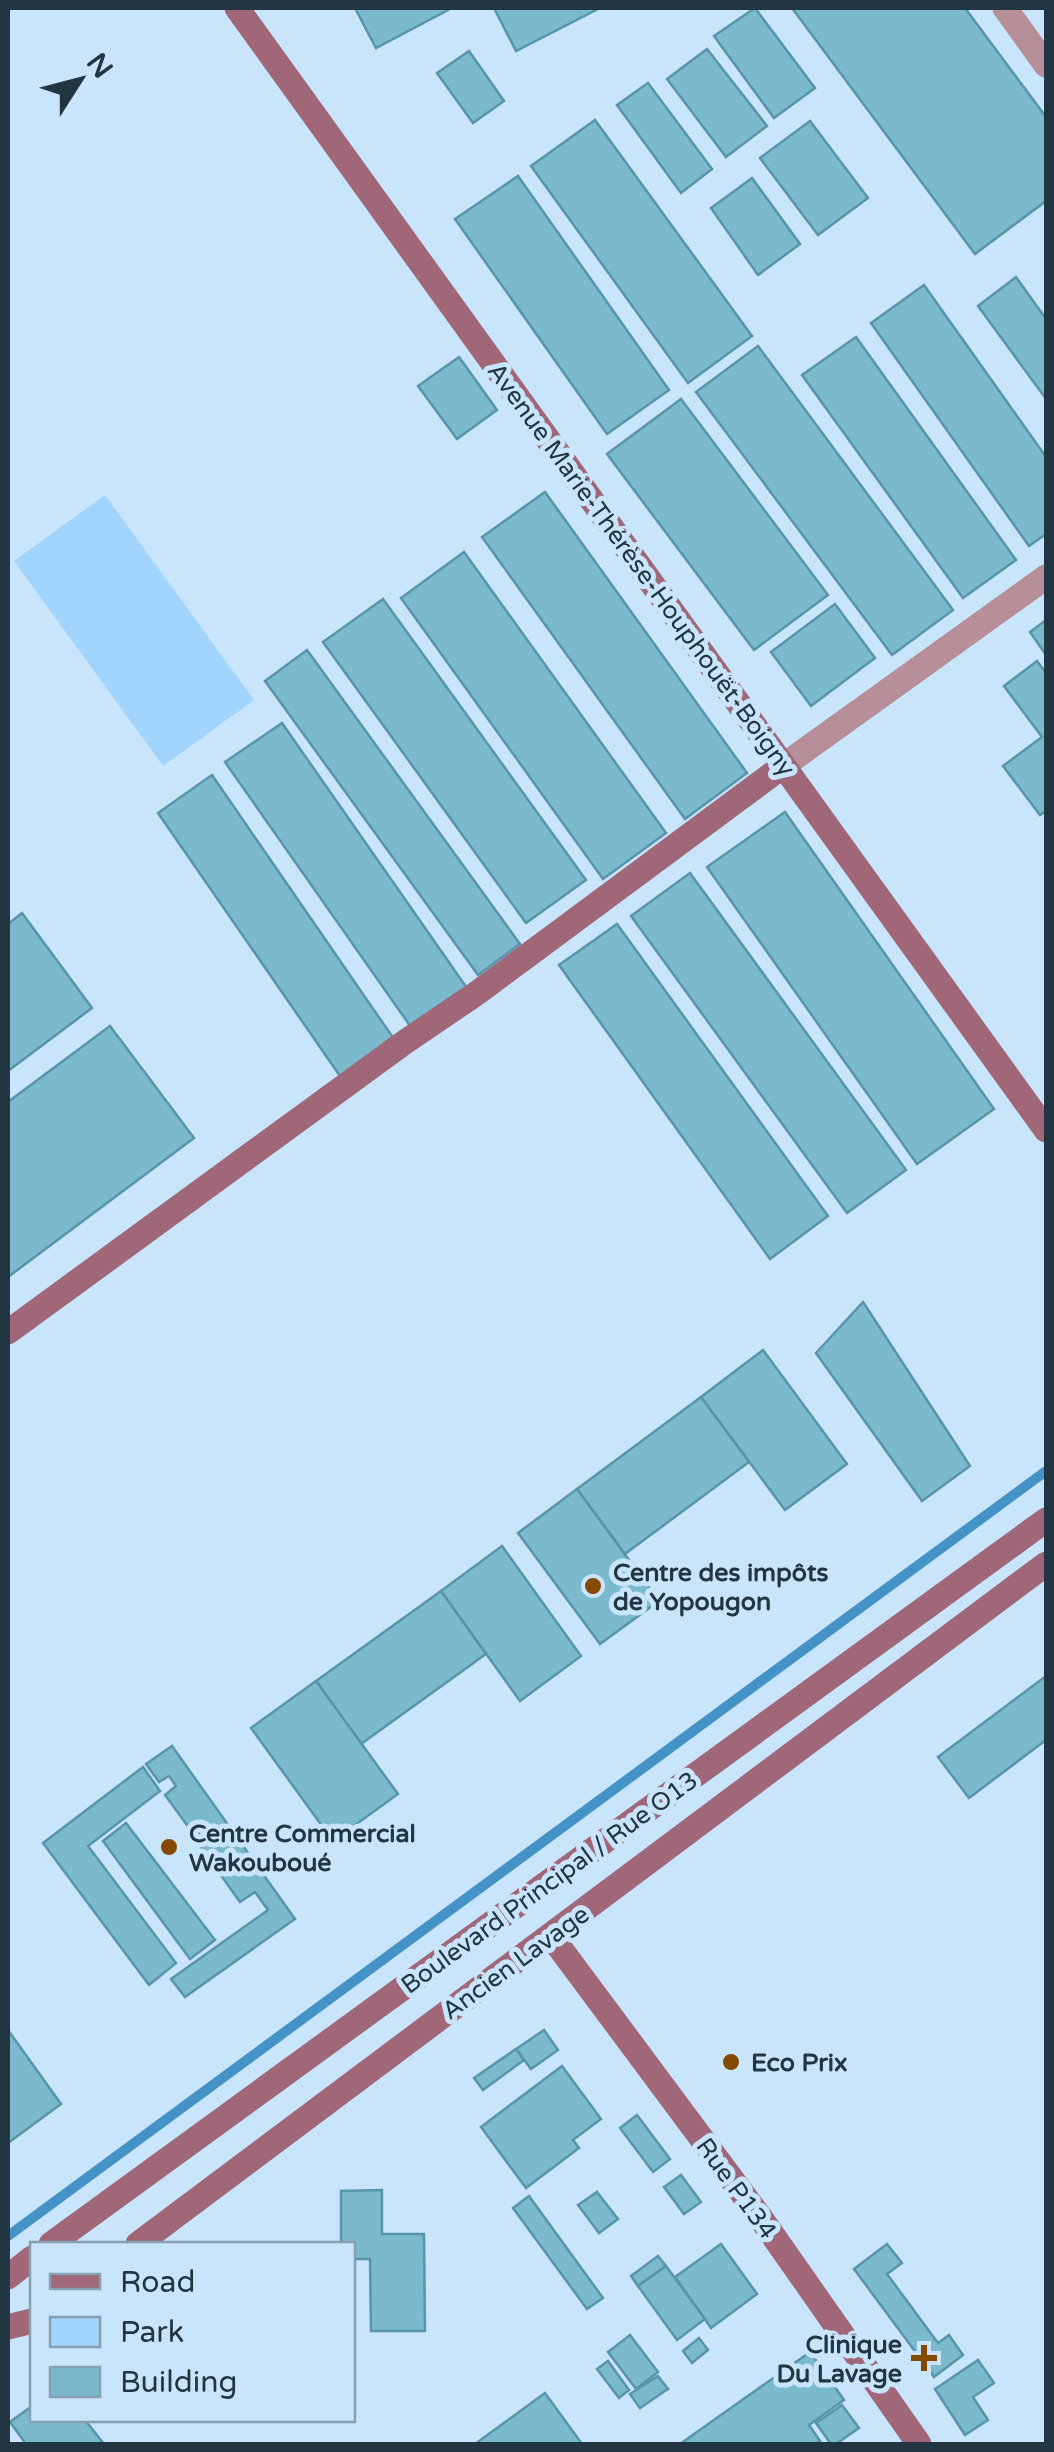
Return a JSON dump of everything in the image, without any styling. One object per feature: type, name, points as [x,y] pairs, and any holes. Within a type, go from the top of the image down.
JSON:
[{"type":"street","name":"Avenue Marie-Thérèse-Houphouët-Boigny","points":[[237,8],[1046,1130]]},
{"type":"street","points":[[1005,8],[1046,64]]},
{"type":"street","points":[[8,1332],[1046,576]]},
{"type":"street","name":"Boulevard Principal / Rue O13","points":[[55,2242],[1046,1520]]},
{"type":"street","name":"Ancien Lavage","points":[[141,2242],[1046,1564]]},
{"type":"street","name":"Rue P134","points":[[551,1936],[760,2217],[919,2444]]},
{"type":"street","points":[[8,2276],[30,2260]]},
{"type":"green space","points":[[105,495],[254,700],[163,766],[14,561]]},
{"type":"building","points":[[355,8],[452,8],[376,48]]},
{"type":"building","points":[[494,8],[600,8],[516,51]]},
{"type":"building","points":[[755,8],[815,88],[774,118],[714,36]]},
{"type":"building","points":[[792,8],[965,8],[1046,117],[1046,201],[975,254]]},
{"type":"building","points":[[707,49],[767,126],[726,157],[667,79]]},
{"type":"building","points":[[469,51],[504,101],[473,123],[437,73]]},
{"type":"building","points":[[648,83],[712,169],[681,193],[617,105]]},
{"type":"building","points":[[595,120],[752,336],[688,383],[531,166]]},
{"type":"building","points":[[810,121],[868,198],[818,235],[760,158]]},
{"type":"building","points":[[518,176],[669,390],[607,434],[455,219]]},
{"type":"building","points":[[752,178],[800,244],[758,275],[711,208]]},
{"type":"building","points":[[1016,277],[1046,319],[1046,399],[978,306]]},
{"type":"building","points":[[924,285],[1046,457],[1046,534],[1029,546],[871,323]]},
{"type":"building","points":[[856,337],[1016,560],[963,598],[802,375]]},
{"type":"building","points":[[758,346],[953,610],[892,655],[696,392]]},
{"type":"building","points":[[459,357],[497,410],[457,439],[418,386]]},
{"type":"building","points":[[681,399],[828,595],[754,650],[607,454]]},
{"type":"building","points":[[545,492],[747,773],[685,819],[482,537]]},
{"type":"building","points":[[464,552],[666,833],[603,879],[401,598]]},
{"type":"building","points":[[383,599],[586,880],[526,923],[323,642]]},
{"type":"building","points":[[835,604],[875,658],[811,706],[771,652]]},
{"type":"building","points":[[1046,620],[1046,655],[1030,632]]},
{"type":"building","points":[[307,650],[520,944],[478,975],[265,681]]},
{"type":"building","points":[[1037,661],[1046,673],[1046,811],[1040,815],[1003,766],[1042,737],[1004,686]]},
{"type":"building","points":[[282,723],[469,991],[413,1030],[225,762]]},
{"type":"building","points":[[212,775],[396,1042],[342,1079],[158,813]]},
{"type":"building","points":[[785,812],[994,1109],[917,1164],[707,867]]},
{"type":"building","points":[[690,873],[906,1170],[847,1213],[631,916]]},
{"type":"building","points":[[22,913],[92,1008],[8,1071],[8,924]]},
{"type":"building","points":[[617,924],[828,1216],[770,1259],[559,965]]},
{"type":"building","points":[[110,1026],[194,1138],[8,1277],[8,1102]]},
{"type":"building","points":[[863,1302],[970,1466],[922,1501],[816,1353]]},
{"type":"building","points":[[763,1350],[847,1464],[785,1510],[701,1397]]},
{"type":"building","points":[[701,1397],[749,1462],[625,1554],[577,1489]]},
{"type":"building","points":[[577,1489],[659,1601],[600,1644],[518,1533]]},
{"type":"building","points":[[502,1546],[581,1656],[520,1701],[441,1591]]},
{"type":"building","points":[[441,1591],[486,1654],[361,1744],[316,1681]]},
{"type":"building","points":[[1046,1676],[1046,1740],[969,1798],[938,1757]]},
{"type":"building","points":[[316,1681],[398,1794],[333,1841],[251,1728]]},
{"type":"building","points":[[172,1746],[295,1919],[185,1997],[171,1979],[268,1910],[255,1892],[240,1902],[200,1846],[215,1837],[207,1827],[195,1836],[165,1795],[176,1786],[169,1776],[159,1782],[146,1764]]},
{"type":"building","points":[[143,1767],[160,1791],[88,1846],[176,1963],[149,1985],[43,1843]]},
{"type":"building","points":[[126,1823],[215,1940],[190,1959],[103,1841]]},
{"type":"building","points":[[8,2030],[61,2104],[8,2143]]},
{"type":"building","points":[[544,2030],[558,2050],[531,2069],[516,2049]]},
{"type":"building","points":[[516,2049],[524,2060],[483,2090],[474,2078]]},
{"type":"building","points":[[562,2066],[601,2119],[573,2140],[579,2148],[526,2188],[481,2127]]},
{"type":"building","points":[[637,2115],[670,2159],[653,2172],[620,2128]]},
{"type":"building","points":[[681,2175],[701,2202],[684,2214],[664,2187]]},
{"type":"building","points":[[382,2190],[382,2234],[424,2234],[425,2331],[371,2331],[370,2259],[355,2259],[355,2242],[341,2242],[341,2191]]},
{"type":"building","points":[[597,2192],[618,2219],[599,2233],[578,2205]]},
{"type":"building","points":[[529,2196],[603,2298],[587,2309],[513,2208]]},
{"type":"building","points":[[721,2244],[757,2294],[711,2328],[675,2277]]},
{"type":"building","points":[[887,2244],[902,2263],[887,2274],[938,2343],[949,2335],[963,2355],[934,2377],[854,2269]]},
{"type":"building","points":[[658,2256],[666,2266],[638,2286],[631,2276]]},
{"type":"building","points":[[666,2266],[705,2319],[677,2340],[638,2286]]},
{"type":"building","points":[[630,2335],[658,2372],[636,2389],[608,2352]]},
{"type":"building","points":[[699,2338],[708,2350],[692,2363],[683,2351]]},
{"type":"building","points":[[810,2352],[844,2400],[809,2425],[820,2441],[680,2444]]},
{"type":"building","points":[[978,2360],[994,2383],[973,2397],[988,2420],[965,2435],[935,2389]]},
{"type":"building","points":[[608,2361],[629,2390],[619,2398],[597,2369]]},
{"type":"building","points":[[658,2376],[668,2389],[640,2408],[630,2394]]},
{"type":"building","points":[[545,2393],[582,2444],[475,2444]]},
{"type":"building","points":[[842,2405],[859,2428],[831,2444],[816,2423]]},
{"type":"building","points":[[30,2407],[30,2422],[87,2422],[104,2444],[26,2444],[10,2422]]},
{"type":"waterway","points":[[8,2236],[1046,1471]]},
{"type":"place","name":"Centre des impôts de Yopougon","points":[[593,1586]]},
{"type":"place","name":"Centre Commercial Wakouboué","points":[[169,1847]]},
{"type":"place","name":"Eco Prix","points":[[731,2062]]},
{"type":"place","name":"Clinique Du Lavage","points":[[924,2358]]}]
